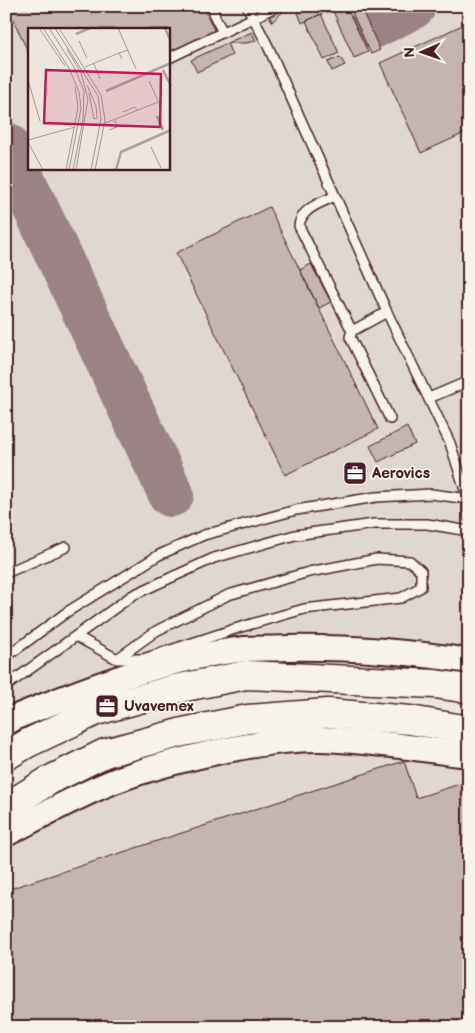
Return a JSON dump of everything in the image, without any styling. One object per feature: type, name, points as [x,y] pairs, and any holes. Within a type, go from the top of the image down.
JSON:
[{"type":"main road","points":[[6,756],[28,743],[96,711],[175,689],[246,675],[426,683],[469,689]]},
{"type":"main road","points":[[6,807],[50,780],[105,753],[183,732],[248,719],[328,712],[410,720],[469,730]]},
{"type":"street","points":[[6,723],[16,717],[85,689],[149,669],[246,649],[327,647],[440,657],[469,662]]},
{"type":"street","points":[[6,834],[61,805],[141,772],[190,758],[250,745],[319,739],[469,755]]},
{"type":"lane","points":[[214,6],[214,16],[223,32]]},
{"type":"lane","points":[[248,6],[267,44],[387,312],[450,443],[469,499],[469,518]]},
{"type":"lane","points":[[170,58],[278,6]]},
{"type":"lane","points":[[335,196],[304,212],[299,226],[352,331]]},
{"type":"lane","points":[[387,312],[352,331],[350,337],[390,419]]},
{"type":"lane","points":[[429,398],[469,381]]},
{"type":"lane","points":[[6,657],[67,612],[159,555],[204,535],[296,510],[376,497],[431,494],[469,499]]},
{"type":"lane","points":[[6,686],[134,595],[214,558],[295,535],[374,524],[416,523],[469,531]]},
{"type":"lane","points":[[6,573],[66,547]]},
{"type":"lane","points":[[76,636],[117,658],[143,659],[304,609],[401,598],[421,587],[421,571],[410,561],[377,559],[309,572],[228,595],[156,631],[117,658]]},
{"type":"shaded area","points":[[6,6],[469,6],[469,654],[295,640],[6,716]]},
{"type":"shaded area","points":[[349,751],[469,764],[469,1027],[6,1027],[6,845],[120,786],[195,765],[276,754]]},
{"type":"building","points":[[11,6],[203,6],[215,32],[170,53],[170,28],[28,28],[28,52],[8,8]]},
{"type":"building","points":[[283,6],[289,6],[272,22],[268,13]]},
{"type":"building","points":[[312,6],[338,6],[302,23],[298,13]]},
{"type":"building","points":[[338,6],[346,6],[368,52],[354,58],[332,9]]},
{"type":"building","points":[[349,6],[360,6],[380,50],[371,54]]},
{"type":"building","points":[[321,14],[339,53],[324,60],[306,21]]},
{"type":"building","points":[[469,22],[469,131],[421,153],[380,63]]},
{"type":"building","points":[[252,32],[256,41],[227,43]]},
{"type":"building","points":[[227,43],[232,55],[197,72],[191,60]]},
{"type":"building","points":[[340,57],[345,65],[332,71],[328,62]]},
{"type":"building","points":[[269,207],[378,429],[285,475],[176,253]]},
{"type":"building","points":[[311,264],[331,302],[319,308],[300,270]]},
{"type":"building","points":[[407,427],[415,444],[378,462],[370,446]]},
{"type":"building","points":[[404,761],[416,798],[466,782],[469,792],[469,1018],[443,1027],[6,1027],[6,932],[10,931],[6,919],[6,890]]},
{"type":"taxiway","points":[[373,26],[413,6]]},
{"type":"taxiway","points":[[6,145],[171,494]]},
{"type":"place","name":"Aerovics","points":[[355,473]]},
{"type":"place","name":"Uvavemex","points":[[107,706]]}]
